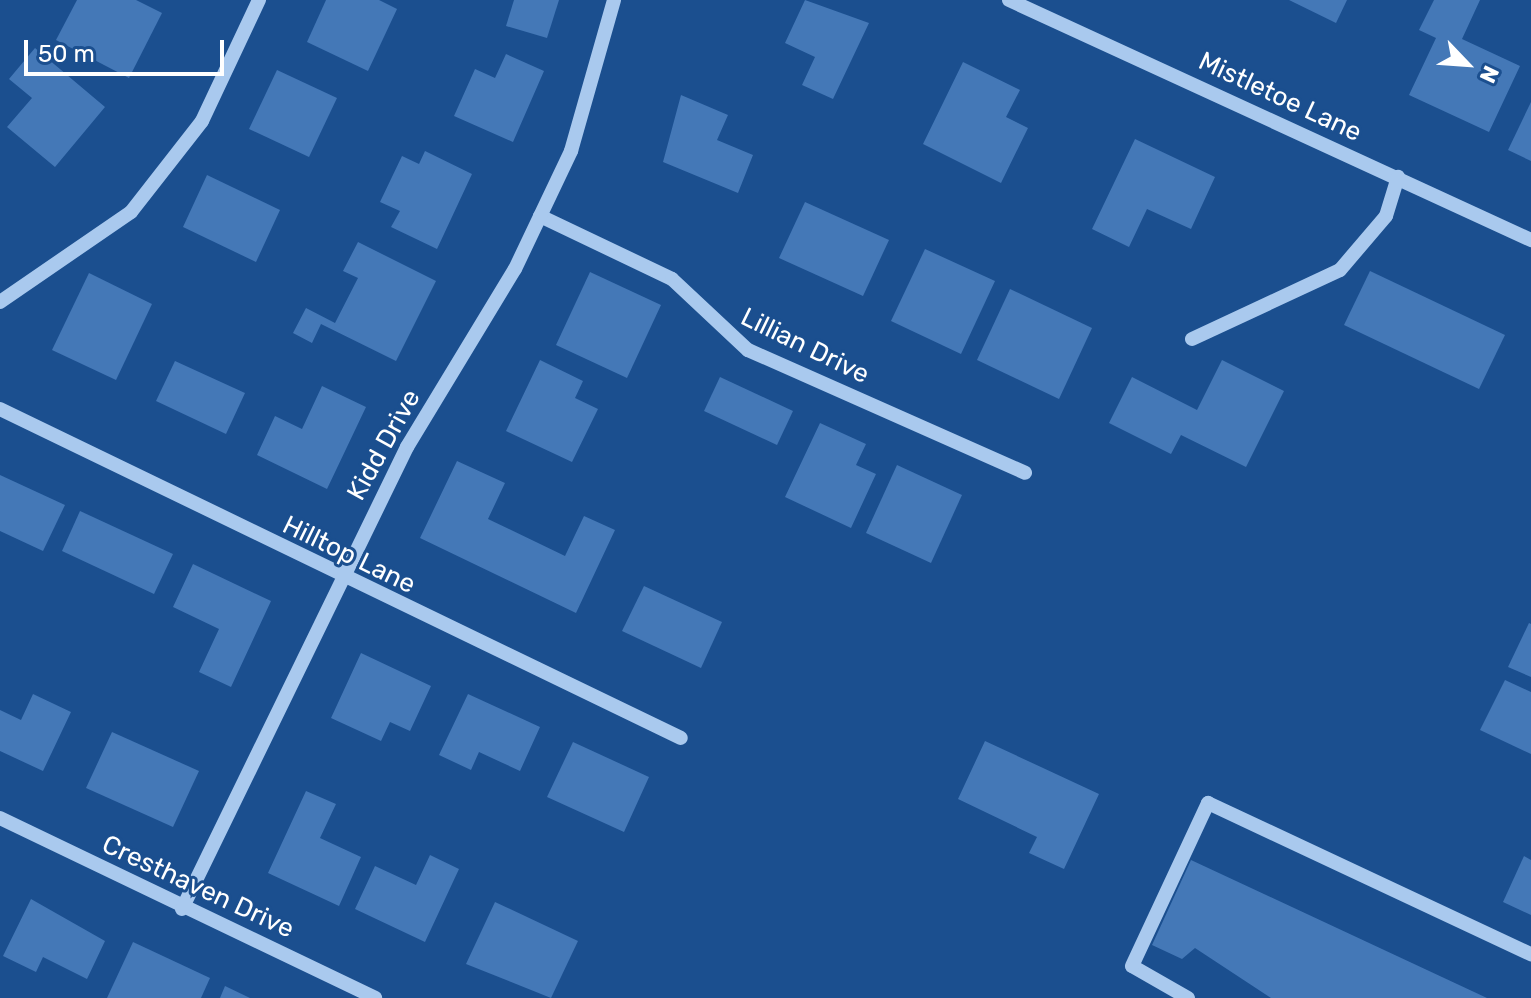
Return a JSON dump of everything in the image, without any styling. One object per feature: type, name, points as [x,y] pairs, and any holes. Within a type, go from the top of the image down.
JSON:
[{"type":"street","points":[[0,302],[131,212],[202,121],[259,0]]},
{"type":"street","name":"Kidd Drive","points":[[182,909],[407,447],[540,216],[571,151],[614,0]]},
{"type":"street","name":"Mistletoe Lane","points":[[1009,0],[1531,240]]},
{"type":"street","points":[[1192,339],[1340,270],[1386,216],[1398,177]]},
{"type":"street","name":"Lillian Drive","points":[[540,216],[672,279],[748,350],[1025,473]]},
{"type":"street","name":"Hilltop Lane","points":[[0,409],[341,579],[681,738]]},
{"type":"street","points":[[1188,998],[1132,966],[1208,803],[1531,954]]},
{"type":"street","name":"Cresthaven Drive","points":[[0,818],[182,909],[375,998]]},
{"type":"building","points":[[77,0],[136,0],[162,13],[129,78],[56,40]]},
{"type":"building","points":[[326,0],[379,0],[397,9],[368,71],[307,42]]},
{"type":"building","points":[[514,0],[559,0],[547,38],[506,26]]},
{"type":"building","points":[[805,0],[869,23],[833,99],[802,85],[815,57],[785,43]]},
{"type":"building","points":[[1289,0],[1347,0],[1336,23]]},
{"type":"building","points":[[1434,0],[1480,0],[1462,39],[1520,66],[1489,132],[1409,95],[1436,38],[1419,30]]},
{"type":"building","points":[[35,48],[105,107],[55,167],[7,127],[32,98],[9,79]]},
{"type":"building","points":[[506,54],[544,71],[513,142],[454,116],[475,69],[495,78]]},
{"type":"building","points":[[963,62],[1020,90],[1006,117],[1028,128],[1001,183],[923,144]]},
{"type":"building","points":[[277,70],[337,98],[309,157],[249,129]]},
{"type":"building","points":[[681,95],[728,115],[717,140],[753,155],[738,193],[663,162]]},
{"type":"building","points":[[1531,102],[1531,161],[1508,150]]},
{"type":"building","points":[[1135,139],[1215,177],[1191,229],[1147,209],[1129,247],[1092,229]]},
{"type":"building","points":[[425,151],[472,174],[437,249],[391,227],[400,211],[380,202],[402,156],[419,164]]},
{"type":"building","points":[[207,175],[280,210],[256,262],[183,227]]},
{"type":"building","points":[[805,202],[889,240],[863,296],[779,258]]},
{"type":"building","points":[[358,242],[436,281],[396,361],[321,324],[312,343],[293,333],[306,308],[335,323],[358,278],[343,271]]},
{"type":"building","points":[[925,249],[995,281],[961,354],[891,321]]},
{"type":"building","points":[[1370,271],[1505,335],[1479,389],[1344,325]]},
{"type":"building","points":[[590,272],[661,305],[627,378],[556,345]]},
{"type":"building","points":[[89,273],[152,304],[116,380],[52,350]]},
{"type":"building","points":[[1010,289],[1092,328],[1059,399],[977,360]]},
{"type":"building","points":[[540,360],[583,381],[575,398],[598,409],[572,462],[506,431]]},
{"type":"building","points":[[1222,360],[1284,391],[1246,467],[1181,435],[1171,454],[1109,423],[1132,377],[1197,410]]},
{"type":"building","points":[[175,361],[245,393],[226,434],[156,401]]},
{"type":"building","points":[[720,377],[793,411],[777,445],[704,411]]},
{"type":"building","points":[[322,386],[366,407],[327,489],[257,455],[275,416],[302,429]]},
{"type":"building","points":[[820,423],[866,444],[856,465],[876,474],[851,528],[785,497]]},
{"type":"building","points":[[457,461],[505,483],[488,519],[565,556],[584,516],[615,530],[576,613],[420,538]]},
{"type":"building","points":[[897,465],[962,495],[931,563],[866,533]]},
{"type":"building","points":[[0,475],[65,505],[43,551],[0,531]]},
{"type":"building","points":[[80,511],[173,554],[154,594],[62,551]]},
{"type":"building","points":[[193,564],[271,601],[231,687],[199,672],[219,629],[173,607]]},
{"type":"building","points":[[644,586],[722,622],[701,668],[622,631]]},
{"type":"building","points":[[1531,624],[1531,677],[1508,667]]},
{"type":"building","points":[[361,653],[431,686],[410,731],[390,722],[381,741],[331,718]]},
{"type":"building","points":[[1505,680],[1531,692],[1531,754],[1480,730]]},
{"type":"building","points":[[33,694],[71,712],[43,771],[0,751],[0,710],[21,720]]},
{"type":"building","points":[[468,694],[540,727],[520,771],[479,752],[471,770],[439,755]]},
{"type":"building","points":[[112,732],[199,771],[173,827],[86,788]]},
{"type":"building","points":[[985,741],[1099,794],[1064,869],[1029,853],[1037,837],[958,799]]},
{"type":"building","points":[[573,742],[649,777],[624,832],[547,797]]},
{"type":"building","points":[[306,791],[336,804],[320,838],[361,857],[339,906],[268,873]]},
{"type":"building","points":[[430,855],[459,869],[425,942],[355,909],[375,866],[416,885]]},
{"type":"building","points":[[1524,856],[1531,860],[1531,915],[1503,902]]},
{"type":"building","points":[[1191,860],[1487,998],[1271,998],[1195,948],[1182,959],[1152,945]]},
{"type":"building","points":[[31,899],[105,941],[87,979],[43,957],[36,972],[3,956]]},
{"type":"building","points":[[495,902],[578,941],[551,998],[466,964]]},
{"type":"building","points":[[133,942],[210,978],[201,998],[107,998]]},
{"type":"building","points":[[225,986],[250,998],[220,998]]}]
